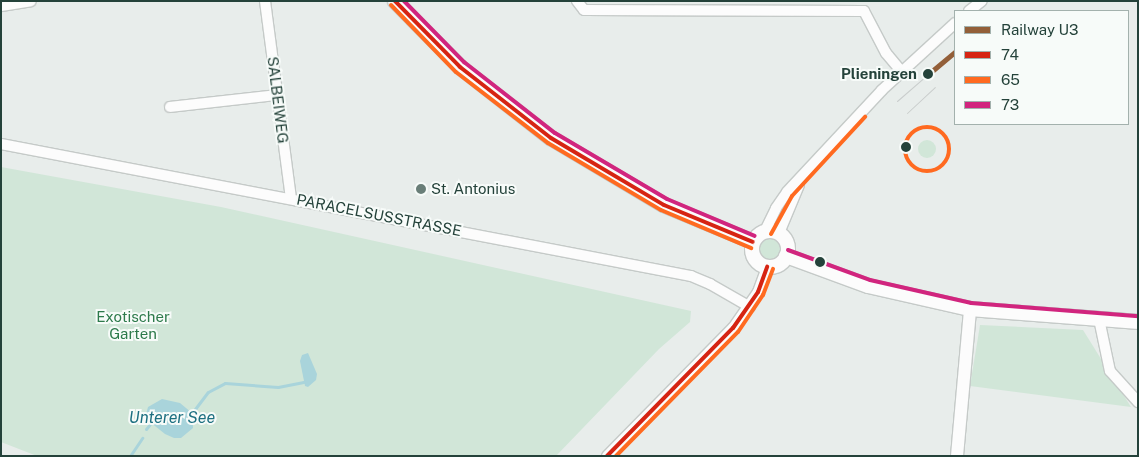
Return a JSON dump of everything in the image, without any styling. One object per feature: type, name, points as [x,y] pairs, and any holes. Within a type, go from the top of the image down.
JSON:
[{"type":"main road","points":[[395,1],[460,67],[551,138],[664,205],[753,242]]},
{"type":"main road","points":[[772,232],[788,246],[786,256],[778,265],[767,266],[760,264],[752,255],[753,242],[772,232]]},
{"type":"main road","points":[[786,256],[868,286],[970,309],[1138,322]]},
{"type":"street","points":[[1,6],[31,1]]},
{"type":"street","name":"SALBEIWEG","points":[[265,1],[290,198]]},
{"type":"street","points":[[577,1],[584,10],[864,11]]},
{"type":"street","points":[[859,1],[886,53],[901,71]]},
{"type":"street","points":[[970,10],[982,1]]},
{"type":"street","points":[[772,232],[786,212],[802,178],[901,71],[954,24]]},
{"type":"street","points":[[170,107],[277,95]]},
{"type":"street","name":"PARACELSUSSTRASSE","points":[[1,144],[691,276],[710,284],[750,307]]},
{"type":"street","points":[[607,456],[733,328],[750,307],[767,266]]},
{"type":"street","points":[[956,456],[970,309]]},
{"type":"street","points":[[1099,319],[1110,371],[1138,402]]},
{"type":"green space","points":[[923,140],[931,140],[936,145],[934,156],[923,158],[918,153],[918,145]]},
{"type":"green space","name":"Exotischer Garten","points":[[1,167],[221,207],[691,311],[690,322],[659,349],[556,456],[37,456],[1,442]]},
{"type":"green space","points":[[769,238],[779,245],[780,249],[773,259],[769,260],[759,253],[758,249],[765,239]]},
{"type":"green space","points":[[980,325],[1083,330],[1131,407],[970,386]]},
{"type":"water","points":[[308,353],[317,374],[316,380],[308,387],[305,386],[300,361],[302,355]]},
{"type":"water","name":"Unterer See","points":[[162,399],[180,403],[192,413],[193,428],[181,438],[174,438],[165,434],[145,418],[148,407]]},
{"type":"waterway","points":[[192,413],[208,392],[225,383],[278,387],[304,382]]},
{"type":"waterway","points":[[146,429],[150,424]]},
{"type":"waterway","points":[[130,456],[142,438]]},
{"type":"tram line","points":[[897,101],[926,76]]},
{"type":"tram line","points":[[907,113],[935,87]]},
{"type":"rail line","name":"U3","points":[[926,76],[954,53]]},
{"type":"transit line","name":"74","points":[[395,1],[460,67],[551,138],[664,205],[753,242]]},
{"type":"transit line","name":"73","points":[[404,1],[464,62],[555,133],[667,199],[755,236]]},
{"type":"transit line","name":"65","points":[[391,5],[456,72],[548,143],[661,210],[751,248]]},
{"type":"transit line","name":"65","points":[[771,234],[792,196],[865,117]]},
{"type":"transit line","name":"65","points":[[927,127],[939,131],[945,137],[949,149],[945,161],[939,167],[927,171],[915,167],[909,161],[905,149],[909,137],[915,131],[927,127]]},
{"type":"transit line","name":"73","points":[[788,250],[870,280],[971,303],[1138,316]]},
{"type":"transit line","name":"74","points":[[607,456],[733,328],[758,292],[767,267]]},
{"type":"transit line","name":"65","points":[[616,456],[738,332],[763,295],[773,269]]},
{"type":"place","name":"Plieningen","points":[[928,74]]},
{"type":"place","name":"St. Antonius","points":[[421,189]]}]
